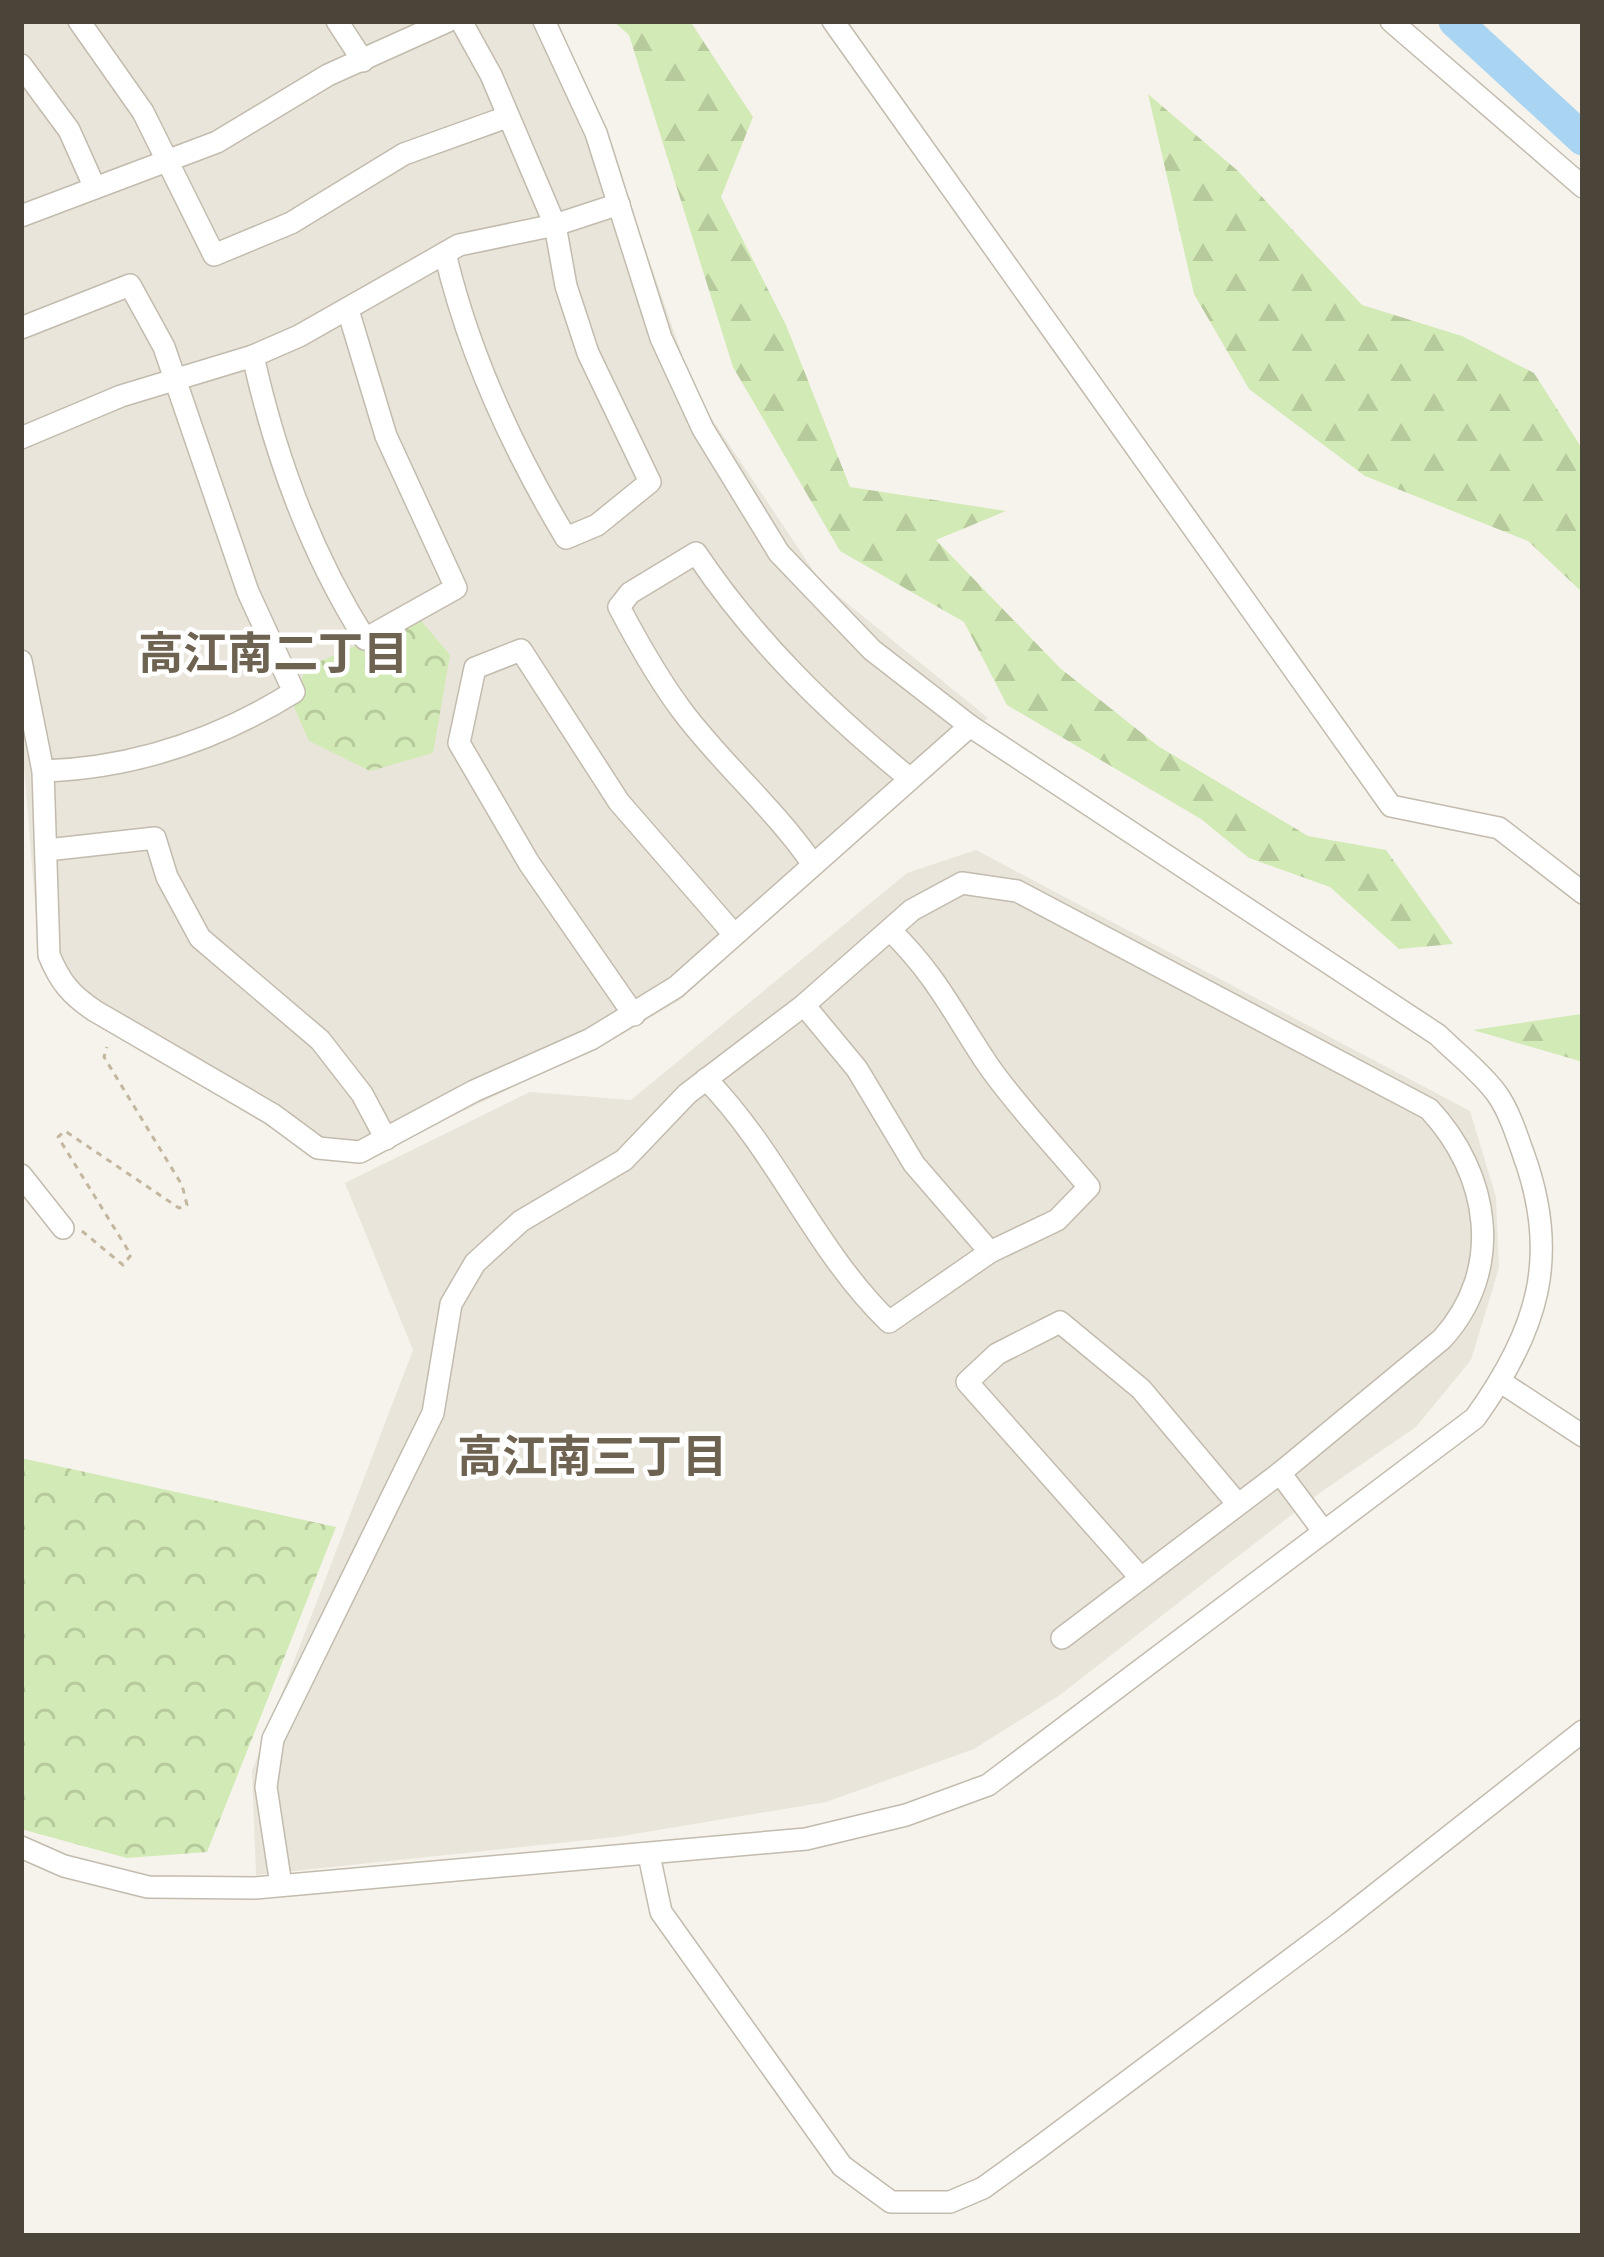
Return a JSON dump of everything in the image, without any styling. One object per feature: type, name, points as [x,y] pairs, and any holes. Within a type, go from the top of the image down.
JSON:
[{"type":"street","points":[[79,21],[130,93],[214,255],[291,224],[404,154],[507,117]]},
{"type":"street","points":[[337,21],[363,62]]},
{"type":"street","points":[[21,216],[217,142],[299,91],[448,21]]},
{"type":"street","points":[[445,253],[475,357],[527,475],[566,538],[597,525],[650,482],[588,353],[566,286],[555,225],[461,21]]},
{"type":"street","points":[[21,1847],[64,1866],[148,1887],[281,1885],[806,1839],[906,1815],[988,1785],[1474,1418],[1501,1382],[1537,1300],[1543,1213],[1497,1094],[1438,1035],[970,726],[872,650],[779,553],[703,429],[661,338],[596,133],[544,21]]},
{"type":"street","points":[[832,21],[1391,806],[1499,829],[1583,893]]},
{"type":"street","points":[[1391,21],[1583,187]]},
{"type":"street","points":[[21,65],[69,130],[95,188]]},
{"type":"street","points":[[21,439],[174,379],[253,356],[348,310],[459,244],[555,225],[619,204]]},
{"type":"street","points":[[21,328],[130,285],[147,312],[174,379],[248,592],[294,692],[228,730],[154,755],[43,771]]},
{"type":"street","points":[[253,356],[299,511],[339,597],[365,639],[456,588],[386,436],[348,310]]},
{"type":"street","points":[[812,863],[784,822],[684,713],[646,658],[619,607],[630,593],[696,553],[734,609],[825,708],[910,778]]},
{"type":"street","points":[[634,1015],[530,863],[458,743],[475,668],[521,650],[619,802],[732,932]]},
{"type":"street","points":[[21,661],[43,771],[49,956],[70,994],[272,1114],[318,1148],[360,1152],[634,1015],[676,987],[732,932],[970,726]]},
{"type":"street","points":[[47,850],[155,838],[167,877],[200,938],[320,1040],[362,1094],[386,1139]]},
{"type":"street","points":[[281,1885],[266,1787],[273,1739],[434,1413],[460,1284],[497,1238],[624,1160],[706,1079],[804,1005],[936,894],[962,884],[1017,891],[1429,1109],[1451,1132],[1478,1191],[1484,1225],[1482,1261],[1464,1315],[1406,1372],[1062,1638]]},
{"type":"street","points":[[706,1079],[772,1156],[825,1251],[890,1322],[990,1252],[1057,1220],[1088,1187],[988,1064],[955,1004],[890,930]]},
{"type":"street","points":[[804,1005],[857,1069],[914,1164],[990,1252]]},
{"type":"street","points":[[21,1175],[62,1228]]},
{"type":"street","points":[[1139,1576],[967,1382],[997,1354],[1060,1322],[1141,1389],[1236,1502]]},
{"type":"street","points":[[1501,1382],[1583,1436]]},
{"type":"street","points":[[1280,1473],[1324,1532]]},
{"type":"street","points":[[649,1855],[654,1892],[674,1933],[842,2166],[890,2201],[950,2202],[983,2188],[1056,2135],[1583,1731]]},
{"type":"path","points":[[62,1228],[87,1233],[123,1265],[131,1255],[58,1137],[65,1131],[179,1208],[187,1204],[182,1185],[104,1057],[107,1047]]},
{"type":"shaded area","points":[[21,21],[558,21],[607,138],[696,395],[821,582],[988,718],[680,1000],[607,1043],[353,1163],[303,1148],[62,999],[40,966],[21,728]]},
{"type":"shaded area","points":[[976,850],[1470,1111],[1496,1197],[1499,1268],[1471,1360],[1416,1427],[1321,1492],[1060,1695],[974,1749],[826,1802],[616,1837],[256,1875],[252,1771],[413,1350],[345,1183],[530,1092],[631,1100],[907,873]]},
{"type":"green space","points":[[613,21],[690,21],[753,117],[721,197],[786,325],[850,487],[1006,511],[936,540],[1060,668],[1158,746],[1308,836],[1386,850],[1453,944],[1399,949],[1330,887],[1249,858],[1201,819],[1007,705],[964,622],[840,551],[733,367],[629,35]]},
{"type":"green space","points":[[1148,94],[1238,171],[1362,305],[1462,336],[1534,373],[1583,450],[1583,593],[1528,541],[1365,476],[1249,389],[1194,294]]},
{"type":"green space","points":[[419,618],[450,655],[433,753],[370,771],[309,741],[294,707],[305,668]]},
{"type":"green space","points":[[1581,1014],[1583,1062],[1473,1030]]},
{"type":"green space","points":[[21,1458],[336,1527],[207,1852],[127,1858],[21,1829]]},
{"type":"waterway","points":[[1455,21],[1583,139]]},
{"type":"district","name":"高江南二丁目","points":[[273,653]]},
{"type":"district","name":"高江南三丁目","points":[[592,1456]]}]
